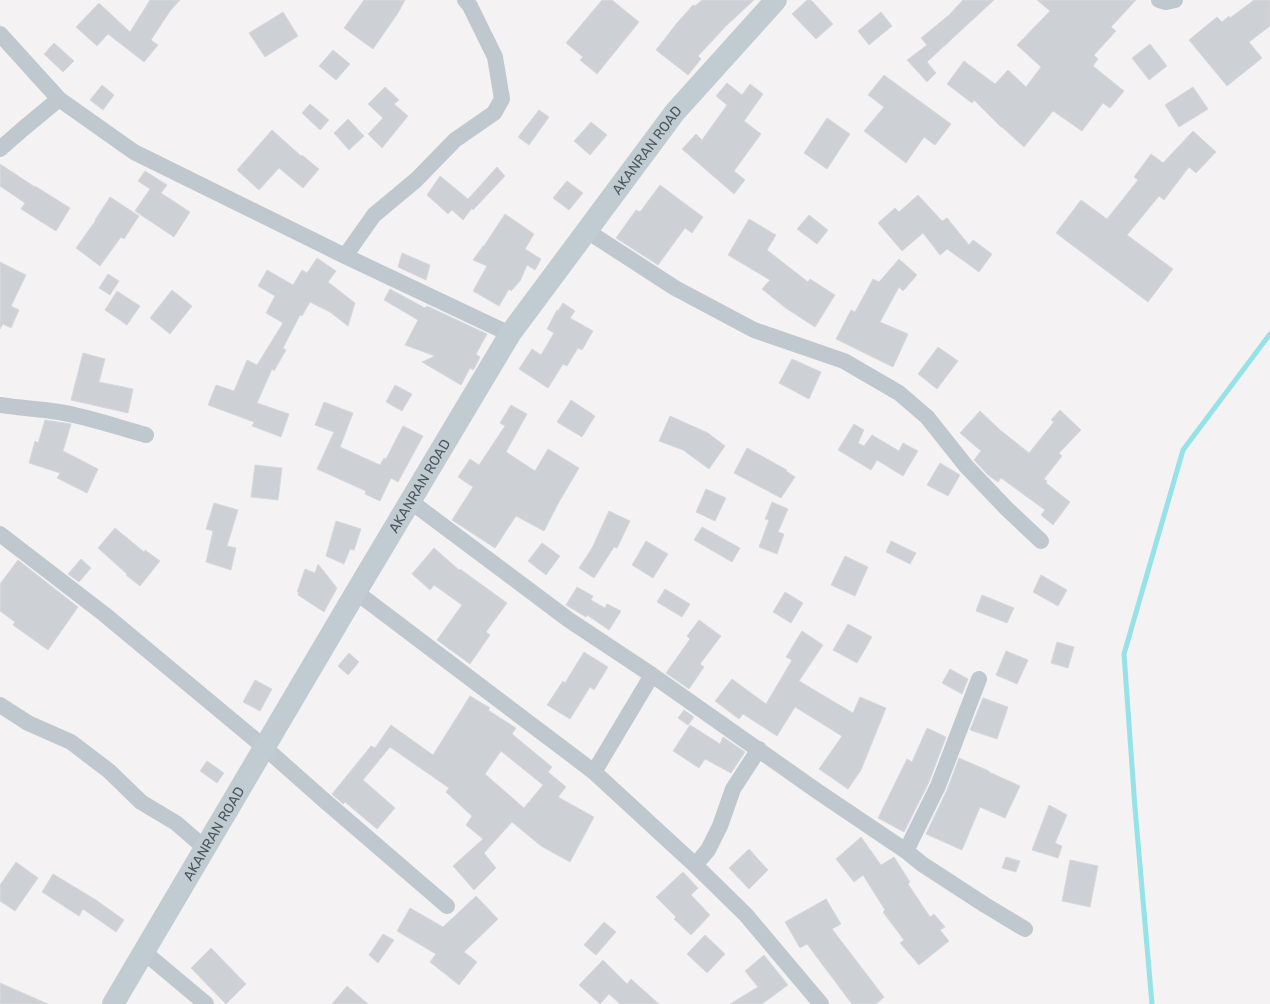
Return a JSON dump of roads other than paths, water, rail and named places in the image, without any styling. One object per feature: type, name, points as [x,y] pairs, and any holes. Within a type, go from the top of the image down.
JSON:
[{"type":"main road","name":"AKANRAN ROAD","points":[[113,1004],[264,746],[510,334],[675,112],[776,0]]},
{"type":"street","points":[[345,256],[374,215],[416,180],[455,140],[494,112],[502,99],[495,58],[470,6],[465,0]]},
{"type":"street","points":[[1159,0],[1166,2],[1175,0]]},
{"type":"street","points":[[0,34],[59,99],[134,152],[345,256],[510,334]]},
{"type":"street","points":[[0,150],[59,99]]},
{"type":"street","points":[[586,231],[674,288],[754,330],[844,361],[899,393],[927,417],[966,466],[1041,541]]},
{"type":"street","points":[[0,405],[94,419],[146,435]]},
{"type":"street","points":[[410,501],[569,620],[652,675],[922,864],[1025,929]]},
{"type":"street","points":[[0,534],[104,614],[264,746],[447,906]]},
{"type":"street","points":[[356,592],[594,772],[746,915],[821,1004]]},
{"type":"street","points":[[594,772],[652,675]]},
{"type":"street","points":[[906,851],[938,786],[979,679]]},
{"type":"street","points":[[0,705],[28,723],[70,742],[109,770],[141,802],[176,824],[205,848]]},
{"type":"street","points":[[695,865],[708,850],[720,826],[733,790],[759,750]]},
{"type":"street","points":[[144,952],[206,1004]]},
{"type":"waterway","points":[[1152,1004],[1124,654],[1183,450],[1270,334]]}]
